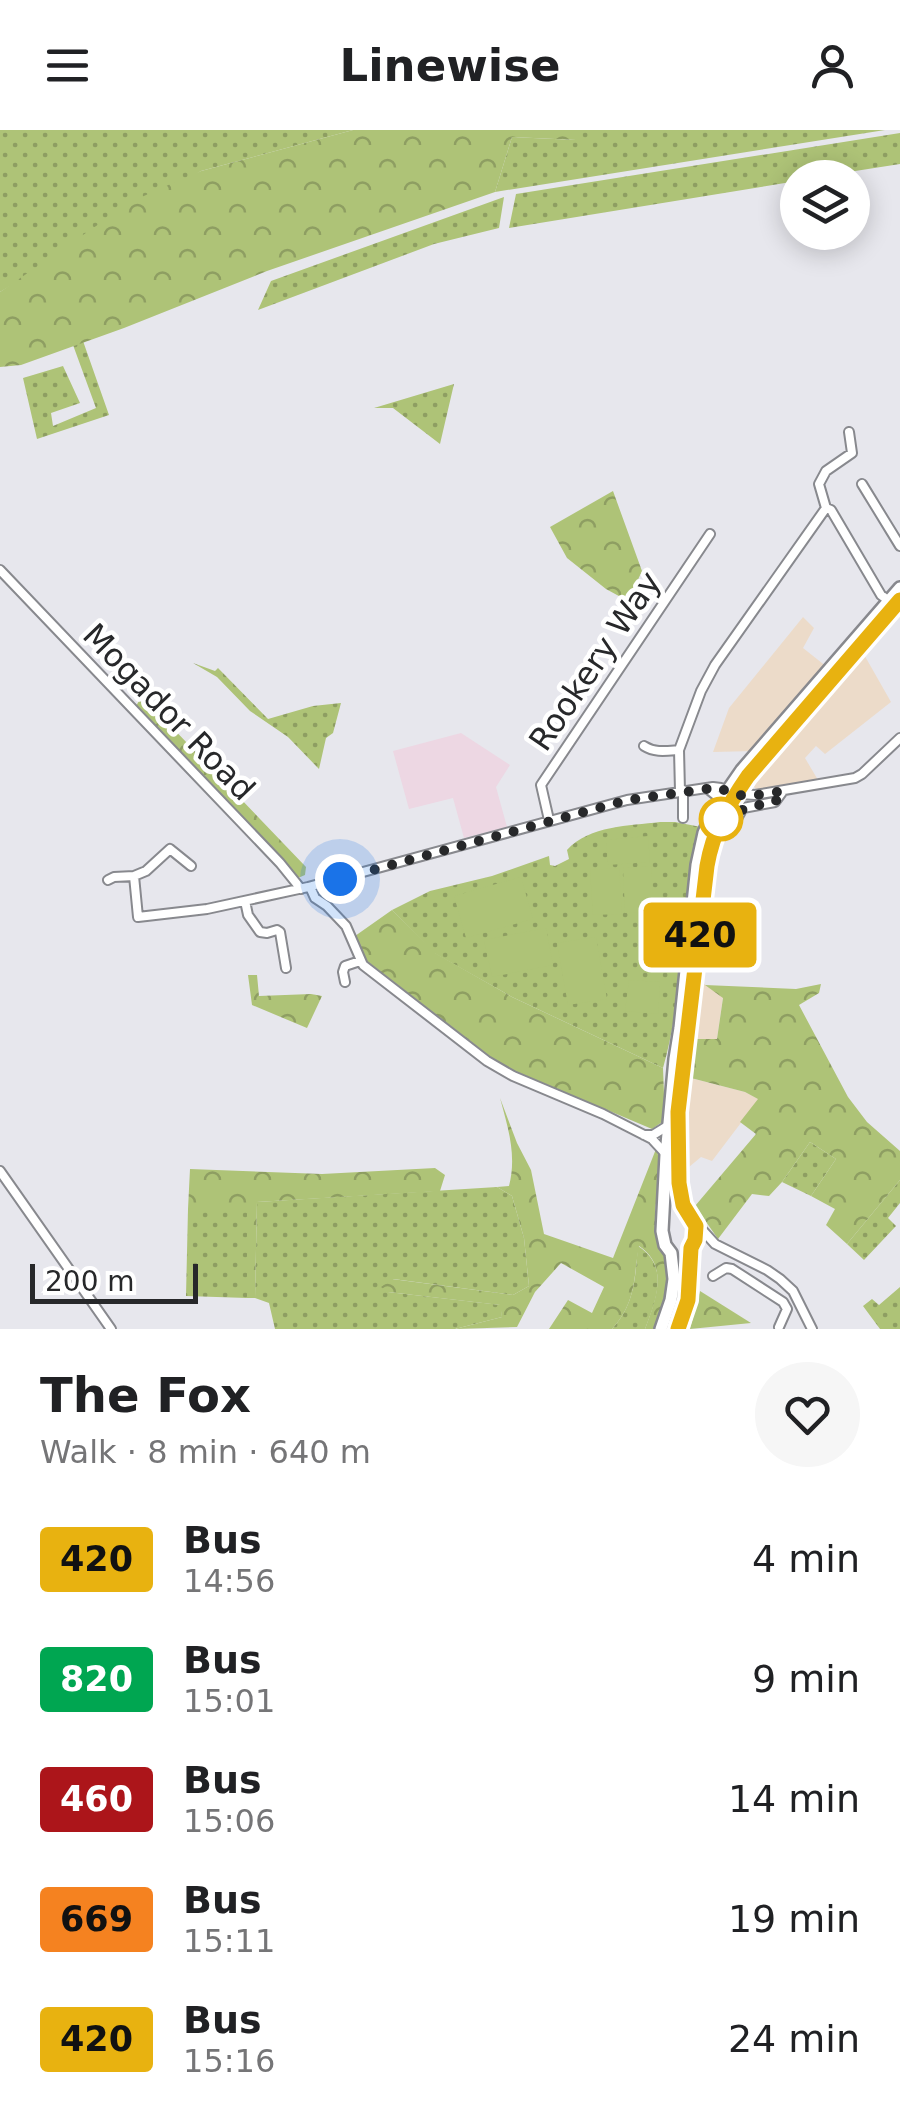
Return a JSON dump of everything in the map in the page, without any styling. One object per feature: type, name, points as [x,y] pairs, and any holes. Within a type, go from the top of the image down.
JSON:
[{"type":"highway","points":[[661,1329],[674,1290],[671,1252],[662,1237],[666,1155],[697,864],[704,833],[730,794],[894,600],[900,588]]},
{"type":"highway","points":[[678,1329],[688,1300],[696,1226],[683,1205],[679,1183],[678,1112],[713,837],[742,770],[894,600]]},
{"type":"highway","points":[[662,1226],[673,1214],[690,1218]]},
{"type":"highway","points":[[671,1252],[683,1253],[693,1246]]},
{"type":"street","points":[[849,432],[852,453],[826,471],[819,484],[826,508],[831,510],[882,595],[894,600]]},
{"type":"street","points":[[862,484],[900,546]]},
{"type":"street","points":[[683,818],[679,750],[714,665],[826,508]]},
{"type":"street","name":"Rookery Way","points":[[549,820],[541,785],[710,534]]},
{"type":"street","name":"Mogador Road","points":[[0,570],[280,864],[346,926],[360,961]]},
{"type":"street","points":[[134,876],[138,917],[209,909],[306,888],[628,800],[721,788],[730,794],[755,795],[859,777],[900,738]]},
{"type":"street","points":[[644,746],[660,752],[679,750]]},
{"type":"street","points":[[748,776],[755,795]]},
{"type":"street","points":[[730,829],[740,811],[775,802],[783,791]]},
{"type":"street","points":[[108,880],[146,871],[170,848],[191,866]]},
{"type":"street","points":[[245,901],[248,915],[260,932],[280,932],[286,968]]},
{"type":"street","points":[[345,982],[345,966],[360,961],[498,1069],[603,1114],[660,1146],[666,1155]]},
{"type":"street","points":[[644,1136],[669,1125]]},
{"type":"street","points":[[0,1171],[111,1329]]},
{"type":"street","points":[[690,1218],[708,1239],[765,1268],[792,1291],[812,1329]]},
{"type":"street","points":[[693,1246],[708,1239]]},
{"type":"street","points":[[713,1276],[726,1268],[732,1269],[783,1302],[788,1309],[778,1326]]},
{"type":"street","points":[[754,1284],[765,1268]]},
{"type":"shaded area","points":[[803,617],[814,628],[803,648],[827,667],[862,651],[891,702],[825,754],[816,746],[805,758],[818,780],[757,791],[753,785],[766,767],[754,751],[713,752],[729,708]]},
{"type":"shaded area","points":[[461,733],[510,765],[496,787],[507,827],[464,838],[453,798],[409,809],[393,751]]},
{"type":"shaded area","points":[[700,981],[723,997],[717,1039],[696,1039]]},
{"type":"shaded area","points":[[691,1078],[759,1099],[712,1161],[701,1157],[683,1172],[683,1120]]},
{"type":"green space","points":[[0,130],[353,130],[201,171],[0,292]]},
{"type":"green space","points":[[353,130],[576,130],[576,140],[512,137],[495,192],[267,271],[21,365],[0,367],[0,292],[131,202],[201,171]]},
{"type":"green space","points":[[576,130],[885,130],[495,192],[512,137],[575,140]]},
{"type":"green space","points":[[900,133],[900,164],[870,169],[870,160],[780,160],[780,184],[509,228],[516,194]]},
{"type":"green space","points":[[504,197],[499,228],[434,244],[258,310],[271,281]]},
{"type":"green space","points":[[83,341],[109,415],[37,439],[23,378],[63,366],[80,403],[51,413],[53,426],[96,408],[73,345]]},
{"type":"green space","points":[[454,384],[440,444],[393,408],[374,408]]},
{"type":"green space","points":[[613,491],[642,571],[628,601],[567,558],[550,527]]},
{"type":"green space","points":[[193,663],[215,671],[218,668],[268,719],[313,706],[341,703],[333,733],[326,738],[319,769],[288,737],[250,711],[217,677]]},
{"type":"green space","points":[[142,696],[306,867],[305,875],[298,878],[136,706]]},
{"type":"green space","points":[[660,822],[701,827],[676,1009],[663,1068],[512,997],[434,953],[392,910],[430,891],[492,876],[549,856],[550,865],[555,866],[569,859],[567,850],[576,842],[598,831]]},
{"type":"green space","points":[[648,836],[650,862],[608,865],[606,840]]},
{"type":"green space","points":[[651,866],[654,912],[625,913],[623,868]]},
{"type":"green space","points":[[619,868],[622,914],[593,915],[590,870]]},
{"type":"green space","points":[[521,877],[533,919],[466,938],[454,896]]},
{"type":"green space","points":[[392,910],[435,953],[512,997],[663,1068],[665,1120],[652,1129],[501,1065],[363,958],[355,936]]},
{"type":"green space","points":[[546,928],[553,965],[492,977],[484,940]]},
{"type":"green space","points":[[596,937],[607,999],[568,1005],[557,943]]},
{"type":"green space","points":[[248,975],[257,975],[259,996],[322,996],[307,1028],[252,1005]]},
{"type":"green space","points":[[629,980],[660,982],[658,1014],[625,1011]]},
{"type":"green space","points":[[821,984],[819,993],[799,1005],[848,1097],[867,1122],[900,1151],[900,1180],[847,1244],[826,1225],[835,1209],[811,1196],[836,1159],[810,1142],[769,1196],[752,1194],[718,1239],[695,1206],[756,1134],[740,1122],[758,1099],[691,1078],[696,1039],[717,1039],[723,998],[705,985],[796,989]]},
{"type":"green space","points":[[500,1098],[531,1170],[544,1234],[613,1258],[656,1149],[660,1175],[655,1220],[668,1282],[656,1329],[645,1329],[656,1296],[657,1274],[649,1254],[639,1246],[630,1299],[612,1329],[549,1329],[568,1300],[592,1313],[604,1287],[561,1263],[535,1292],[517,1327],[455,1329],[502,1317],[500,1305],[388,1292],[381,1287],[392,1279],[513,1295],[529,1286],[524,1238],[512,1196],[497,1187],[509,1186],[512,1163]]},
{"type":"green space","points":[[810,1142],[836,1159],[811,1196],[782,1182]]},
{"type":"green space","points":[[435,1168],[445,1175],[440,1191],[257,1202],[255,1298],[247,1298],[247,1209],[188,1209],[190,1169],[322,1174]]},
{"type":"green space","points":[[900,1180],[900,1203],[888,1218],[896,1226],[864,1260],[847,1244]]},
{"type":"green space","points":[[497,1187],[512,1196],[524,1238],[529,1286],[513,1295],[393,1279],[388,1292],[501,1305],[502,1317],[455,1329],[275,1329],[269,1303],[255,1298],[257,1202]]},
{"type":"green space","points":[[188,1209],[247,1209],[247,1298],[186,1296]]},
{"type":"green space","points":[[638,1246],[648,1254],[657,1274],[653,1307],[645,1329],[612,1329],[630,1300]]},
{"type":"green space","points":[[900,1287],[900,1329],[880,1329],[863,1306],[872,1299],[879,1305]]},
{"type":"green space","points":[[700,1291],[751,1323],[690,1329]]},
{"type":"bus line","name":"420","points":[[678,1329],[688,1300],[696,1226],[683,1205],[679,1183],[678,1112],[713,837],[748,776],[900,600]]},
{"type":"route","points":[[340,879],[628,800],[713,788],[734,795],[783,791],[775,802],[744,808],[734,820],[721,819]]}]
